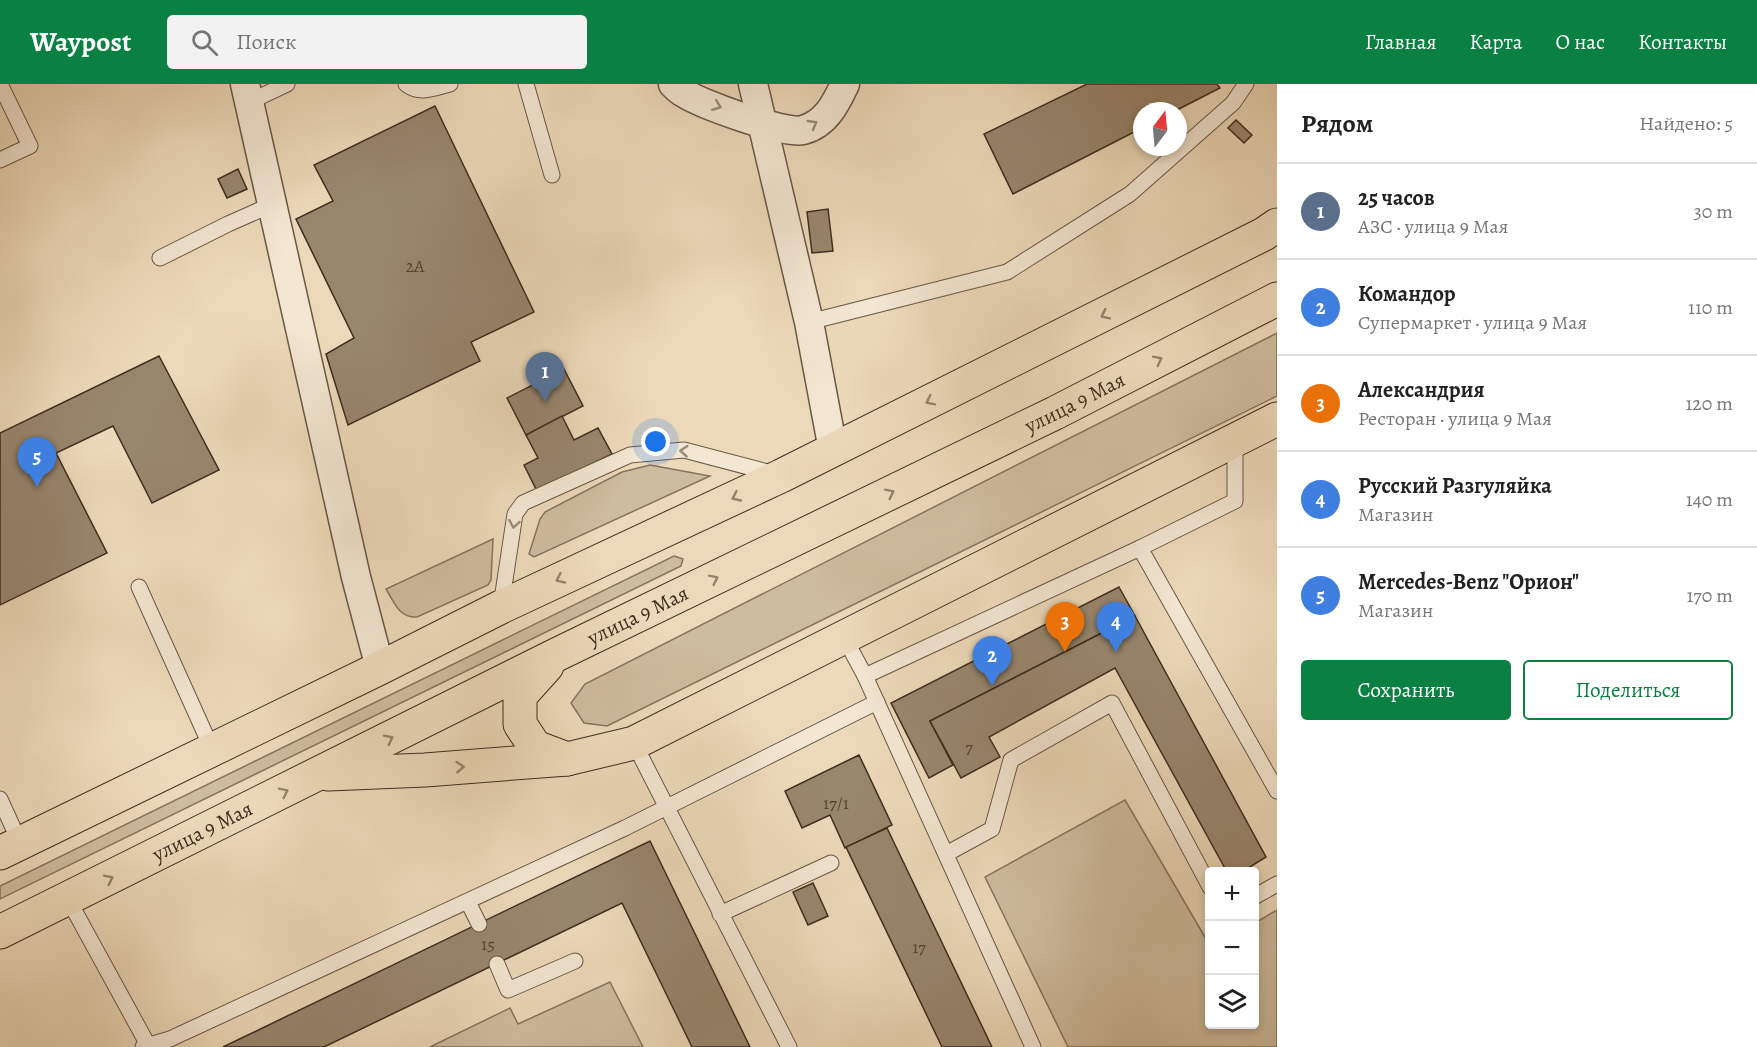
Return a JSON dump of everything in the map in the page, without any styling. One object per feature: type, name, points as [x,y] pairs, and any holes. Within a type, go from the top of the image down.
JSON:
[{"type":"main road","points":[[1157,289],[1269,209],[1277,200]]},
{"type":"main road","points":[[10,848],[501,607],[781,476],[1157,289],[1264,234],[1277,225]]},
{"type":"main road","name":"улица 9 Мая","points":[[0,932],[556,655],[1055,413],[1277,299]]},
{"type":"main road","points":[[318,775],[425,770],[567,759],[634,743],[1277,419]]},
{"type":"main road","points":[[556,655],[520,696],[520,724],[535,747],[567,759]]},
{"type":"street","points":[[673,84],[684,93],[763,125],[801,131],[816,124],[829,114],[845,84]]},
{"type":"street","points":[[753,84],[809,322],[833,450]]},
{"type":"street","points":[[247,93],[356,577],[380,668]]},
{"type":"lane","points":[[0,84],[30,146],[0,160]]},
{"type":"lane","points":[[247,93],[287,84]]},
{"type":"lane","points":[[406,84],[421,92],[450,84]]},
{"type":"lane","points":[[526,84],[552,175]]},
{"type":"lane","points":[[809,322],[1007,272],[1130,194],[1233,102],[1246,84]]},
{"type":"lane","points":[[160,258],[271,205]]},
{"type":"lane","points":[[865,675],[1140,548],[1235,501],[1235,439]]},
{"type":"lane","points":[[501,607],[515,514],[523,503],[630,455],[684,450],[781,476]]},
{"type":"lane","points":[[1140,548],[1277,791]]},
{"type":"lane","points":[[139,587],[212,749]]},
{"type":"lane","points":[[844,637],[865,675],[1033,1047]]},
{"type":"lane","points":[[68,899],[145,1046],[172,1043],[668,806],[877,702]]},
{"type":"lane","points":[[946,854],[992,829],[1011,760],[1112,703],[1205,879]]},
{"type":"lane","points":[[634,743],[789,1047]]},
{"type":"lane","points":[[0,799],[10,848]]},
{"type":"lane","points":[[720,914],[831,863]]},
{"type":"lane","points":[[1259,894],[1277,884]]},
{"type":"lane","points":[[468,902],[479,924]]},
{"type":"lane","points":[[497,964],[508,990],[574,961]]},
{"type":"shaded area","points":[[1277,333],[1277,396],[607,726],[584,723],[571,703],[585,684]]},
{"type":"shaded area","points":[[650,465],[710,476],[534,557],[529,554],[540,519],[545,512],[622,472]]},
{"type":"shaded area","points":[[493,539],[491,580],[488,585],[417,617],[401,612],[386,589]]},
{"type":"shaded area","points":[[674,556],[683,559],[681,566],[0,899],[0,886]]},
{"type":"shaded area","points":[[1125,800],[1205,937],[1205,1029],[1259,1029],[1259,921],[1277,910],[1277,1047],[1068,1047],[985,877]]},
{"type":"shaded area","points":[[610,982],[643,1047],[430,1047],[510,1008],[518,1024]]},
{"type":"building","points":[[1087,84],[1217,84],[1220,88],[1187,105],[1187,102],[1133,102],[1133,133],[1013,194],[984,134]]},
{"type":"building","points":[[435,106],[534,312],[471,342],[480,361],[348,425],[326,354],[354,338],[296,219],[333,201],[314,165]]},
{"type":"building","points":[[1236,120],[1252,135],[1244,143],[1228,128]]},
{"type":"building","points":[[238,169],[247,189],[227,198],[218,179]]},
{"type":"building","points":[[828,209],[833,251],[812,253],[807,212]]},
{"type":"building","points":[[159,356],[219,470],[152,503],[113,426],[56,453],[107,553],[0,605],[0,433]]},
{"type":"building","points":[[564,369],[583,406],[526,435],[507,398]]},
{"type":"building","points":[[562,416],[574,440],[598,428],[612,454],[537,491],[524,465],[538,458],[526,435]]},
{"type":"building","points":[[1119,587],[1135,616],[930,721],[953,765],[929,778],[891,703]]},
{"type":"building","points":[[1135,616],[1266,857],[1250,867],[1224,867],[1115,668],[989,737],[1000,757],[961,778],[930,721]]},
{"type":"building","points":[[859,755],[892,825],[845,848],[830,815],[802,828],[785,791]]},
{"type":"building","points":[[887,828],[992,1047],[942,1047],[846,847]]},
{"type":"building","points":[[650,841],[750,1047],[692,1047],[622,903],[324,1047],[223,1047]]},
{"type":"building","points":[[813,883],[828,916],[808,925],[793,892]]},
{"type":"place","name":"25 часов","points":[[545,402]]},
{"type":"place","name":"Mercedes-Benz \"Орион\"","points":[[37,487]]},
{"type":"place","name":"Александрия","points":[[1065,652]]},
{"type":"place","name":"Русский Разгуляйка","points":[[1116,652]]},
{"type":"place","name":"Командор","points":[[992,686]]}]
